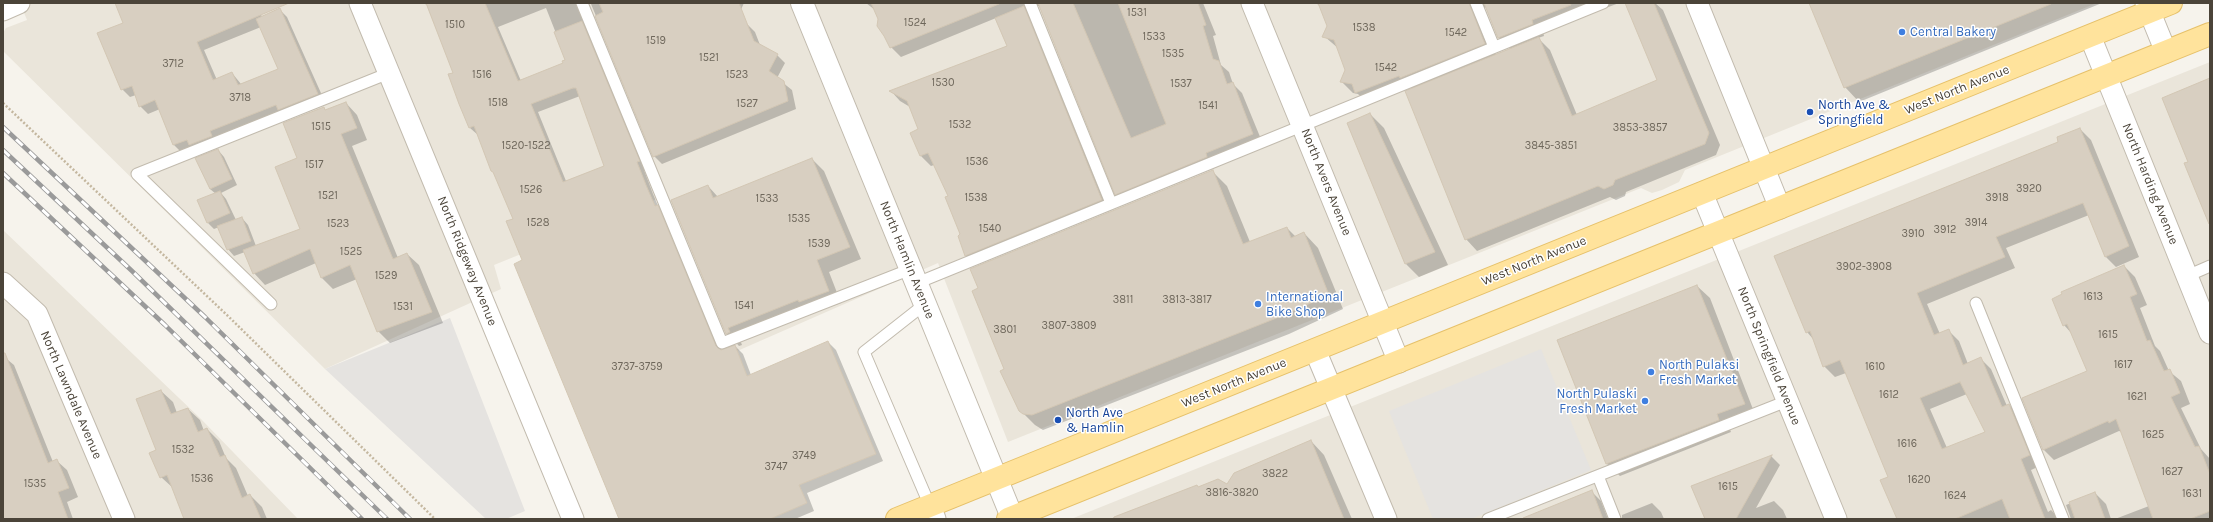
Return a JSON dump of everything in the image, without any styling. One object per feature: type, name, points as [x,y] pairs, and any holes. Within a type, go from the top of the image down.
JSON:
[{"type":"main road","name":"West North Avenue","points":[[897,519],[932,512],[997,479],[2090,36],[2147,7],[2171,3]]},
{"type":"main road","points":[[1010,518],[2210,34]]},
{"type":"street","points":[[3,10],[20,3]]},
{"type":"street","name":"North Ridgeway Avenue","points":[[360,3],[573,519]]},
{"type":"street","name":"North Hamlin Avenue","points":[[802,3],[997,479],[1010,518]]},
{"type":"street","name":"North Avers Avenue","points":[[1252,3],[1399,362]]},
{"type":"street","points":[[1696,3],[1780,208]]},
{"type":"street","points":[[2147,7],[2166,52]]},
{"type":"street","name":"North Harding Avenue","points":[[2090,36],[2210,333]]},
{"type":"street","name":"North Springfield Avenue","points":[[1702,193],[1836,519]]},
{"type":"street","name":"North Lawndale Avenue","points":[[3,283],[37,314],[124,519]]},
{"type":"street","points":[[1315,350],[1386,519]]},
{"type":"lane","points":[[582,3],[722,343],[914,276],[1111,203],[1603,3]]},
{"type":"lane","points":[[1030,3],[1111,203]]},
{"type":"lane","points":[[1476,3],[1494,47]]},
{"type":"lane","points":[[271,304],[137,174],[389,73]]},
{"type":"lane","points":[[2187,276],[2210,266]]},
{"type":"lane","points":[[1976,303],[2063,519]]},
{"type":"lane","points":[[925,304],[864,352],[932,512]]},
{"type":"lane","points":[[1488,519],[1787,401]]},
{"type":"lane","points":[[1598,476],[1615,519]]},
{"type":"path","points":[[3,103],[229,316],[435,519]]},
{"type":"shaded area","points":[[20,3],[2097,3],[1685,170],[1679,182],[1662,190],[1652,193],[1641,188],[1008,442],[938,263],[719,359],[662,197],[494,265],[501,289],[325,369],[3,51],[3,33],[6,28],[27,20]]},
{"type":"shaded area","points":[[2210,62],[2210,519],[1071,519]]},
{"type":"shaded area","points":[[3,230],[201,419],[298,519],[3,519]]},
{"type":"shaded area","points":[[450,318],[525,511],[506,519],[486,519],[325,369]]},
{"type":"shaded area","points":[[1541,349],[1591,470],[1471,519],[1433,519],[1389,411]]},
{"type":"building","points":[[115,3],[289,3],[197,42],[213,80],[232,72],[238,85],[278,69],[256,19],[280,8],[318,94],[278,110],[276,105],[210,131],[212,136],[189,145],[187,140],[173,145],[155,100],[139,107],[132,86],[121,90],[97,33],[123,23]]},
{"type":"building","points":[[426,3],[485,3],[518,81],[563,63],[562,61],[565,60],[554,32],[582,21],[640,161],[637,162],[646,185],[655,206],[658,205],[716,346],[721,350],[735,345],[747,376],[828,341],[876,454],[799,485],[807,503],[770,519],[619,519],[514,264],[522,260],[506,221],[513,219],[493,172],[491,171],[474,126],[469,128],[459,104],[448,74],[453,73]],"holes":[[[576,88],[604,166],[563,182],[531,104]]]},
{"type":"building","points":[[599,3],[739,3],[754,41],[778,54],[769,71],[784,81],[788,101],[653,157],[595,16],[603,12]]},
{"type":"building","points":[[871,3],[999,4],[890,48],[877,26],[878,19]]},
{"type":"building","points":[[1038,3],[1073,3],[1131,138],[1166,124],[1118,3],[1198,3],[1206,25],[1203,26],[1213,59],[1219,61],[1227,84],[1233,82],[1253,134],[1206,153],[1207,157],[1115,195]]},
{"type":"building","points":[[1318,3],[1469,3],[1485,44],[1400,78],[1399,76],[1355,93],[1352,84],[1340,82],[1345,70],[1334,40],[1322,37],[1327,26]]},
{"type":"building","points":[[1484,3],[1570,3],[1571,5],[1532,20],[1533,24],[1498,38]]},
{"type":"building","points":[[1625,3],[1654,3],[1709,133],[1705,144],[1615,180],[1613,185],[1604,189],[1598,186],[1465,240],[1405,91],[1539,37],[1572,116],[1657,80]]},
{"type":"building","points":[[1809,3],[2051,3],[2051,4],[1844,88]]},
{"type":"building","points":[[1024,6],[1102,200],[965,256],[958,236],[960,234],[945,197],[948,196],[928,153],[920,156],[910,133],[918,129],[907,101],[889,91],[1007,46],[995,18]]},
{"type":"building","points":[[2210,78],[2209,224],[2184,163],[2188,162],[2162,98]]},
{"type":"building","points":[[346,102],[357,128],[341,134],[350,156],[393,259],[407,253],[432,312],[377,332],[350,265],[321,278],[310,249],[253,274],[243,250],[300,229],[275,167],[297,158],[283,123],[324,107],[325,110]]},
{"type":"building","points":[[1370,113],[1435,252],[1405,264],[1347,123]]},
{"type":"building","points":[[2080,128],[2129,246],[2105,257],[2083,203],[1996,237],[2005,257],[1917,293],[1934,335],[1949,329],[1963,365],[1981,357],[2002,407],[2009,404],[2030,455],[2021,459],[2045,519],[2010,519],[2002,499],[1955,519],[1897,519],[1880,480],[1888,477],[1840,360],[1823,367],[1810,331],[1806,333],[1774,256],[2058,142],[2057,137]],"holes":[[[1960,382],[1985,432],[1942,449],[1920,398]]]},
{"type":"building","points":[[218,149],[232,179],[210,189],[195,158]]},
{"type":"building","points":[[812,158],[850,247],[817,260],[829,291],[799,302],[798,300],[728,328],[730,332],[726,334],[671,200],[708,185],[713,198]]},
{"type":"building","points":[[1213,170],[1243,244],[1287,227],[1291,238],[1304,232],[1329,295],[1274,319],[1032,415],[1023,414],[1019,411],[1000,371],[1004,369],[972,291],[978,288],[970,269]]},
{"type":"building","points":[[220,191],[230,213],[207,223],[197,200]]},
{"type":"building","points":[[242,217],[251,241],[227,250],[217,226]]},
{"type":"building","points":[[2124,265],[2137,294],[2130,297],[2147,341],[2150,340],[2164,371],[2170,369],[2180,393],[2171,397],[2195,447],[2199,446],[2210,474],[2210,511],[2190,519],[2153,519],[2116,419],[2109,423],[2108,421],[2043,450],[2022,398],[2087,371],[2067,324],[2063,326],[2052,299],[2062,294],[2061,292]]},
{"type":"building","name":"North Pulaksi Fresh Market","points":[[1697,285],[1745,404],[1717,414],[1719,420],[1606,464],[1557,340]]},
{"type":"building","points":[[3,353],[5,353],[48,463],[57,459],[69,488],[58,492],[68,519],[3,519]]},
{"type":"building","points":[[161,390],[171,414],[188,408],[198,432],[207,428],[220,457],[225,455],[242,498],[250,494],[261,519],[184,519],[167,475],[160,478],[149,453],[156,450],[136,399]]},
{"type":"building","points":[[1311,440],[1344,519],[1114,519],[1114,517],[1197,485],[1198,487],[1218,479],[1227,484],[1234,473]]},
{"type":"building","points":[[1772,455],[1736,519],[1705,519],[1691,486]]},
{"type":"building","points":[[1592,490],[1603,519],[1523,519],[1523,518]]},
{"type":"building","points":[[2095,492],[2105,519],[2075,519],[2069,502]]},
{"type":"railway","points":[[3,127],[205,317],[410,519]]},
{"type":"railway","points":[[3,150],[132,271],[387,519]]},
{"type":"railway","points":[[3,173],[165,325],[362,519]]},
{"type":"place","name":"Central Bakery","points":[[1902,32]]},
{"type":"place","name":"North Ave & Springfield","points":[[1810,112]]},
{"type":"place","name":"International Bike Shop","points":[[1258,304]]},
{"type":"place","name":"North Pulaksi Fresh Market","points":[[1651,372]]},
{"type":"place","name":"North Pulaski Fresh Market","points":[[1645,401]]},
{"type":"place","name":"North Ave & Hamlin","points":[[1058,420]]}]
